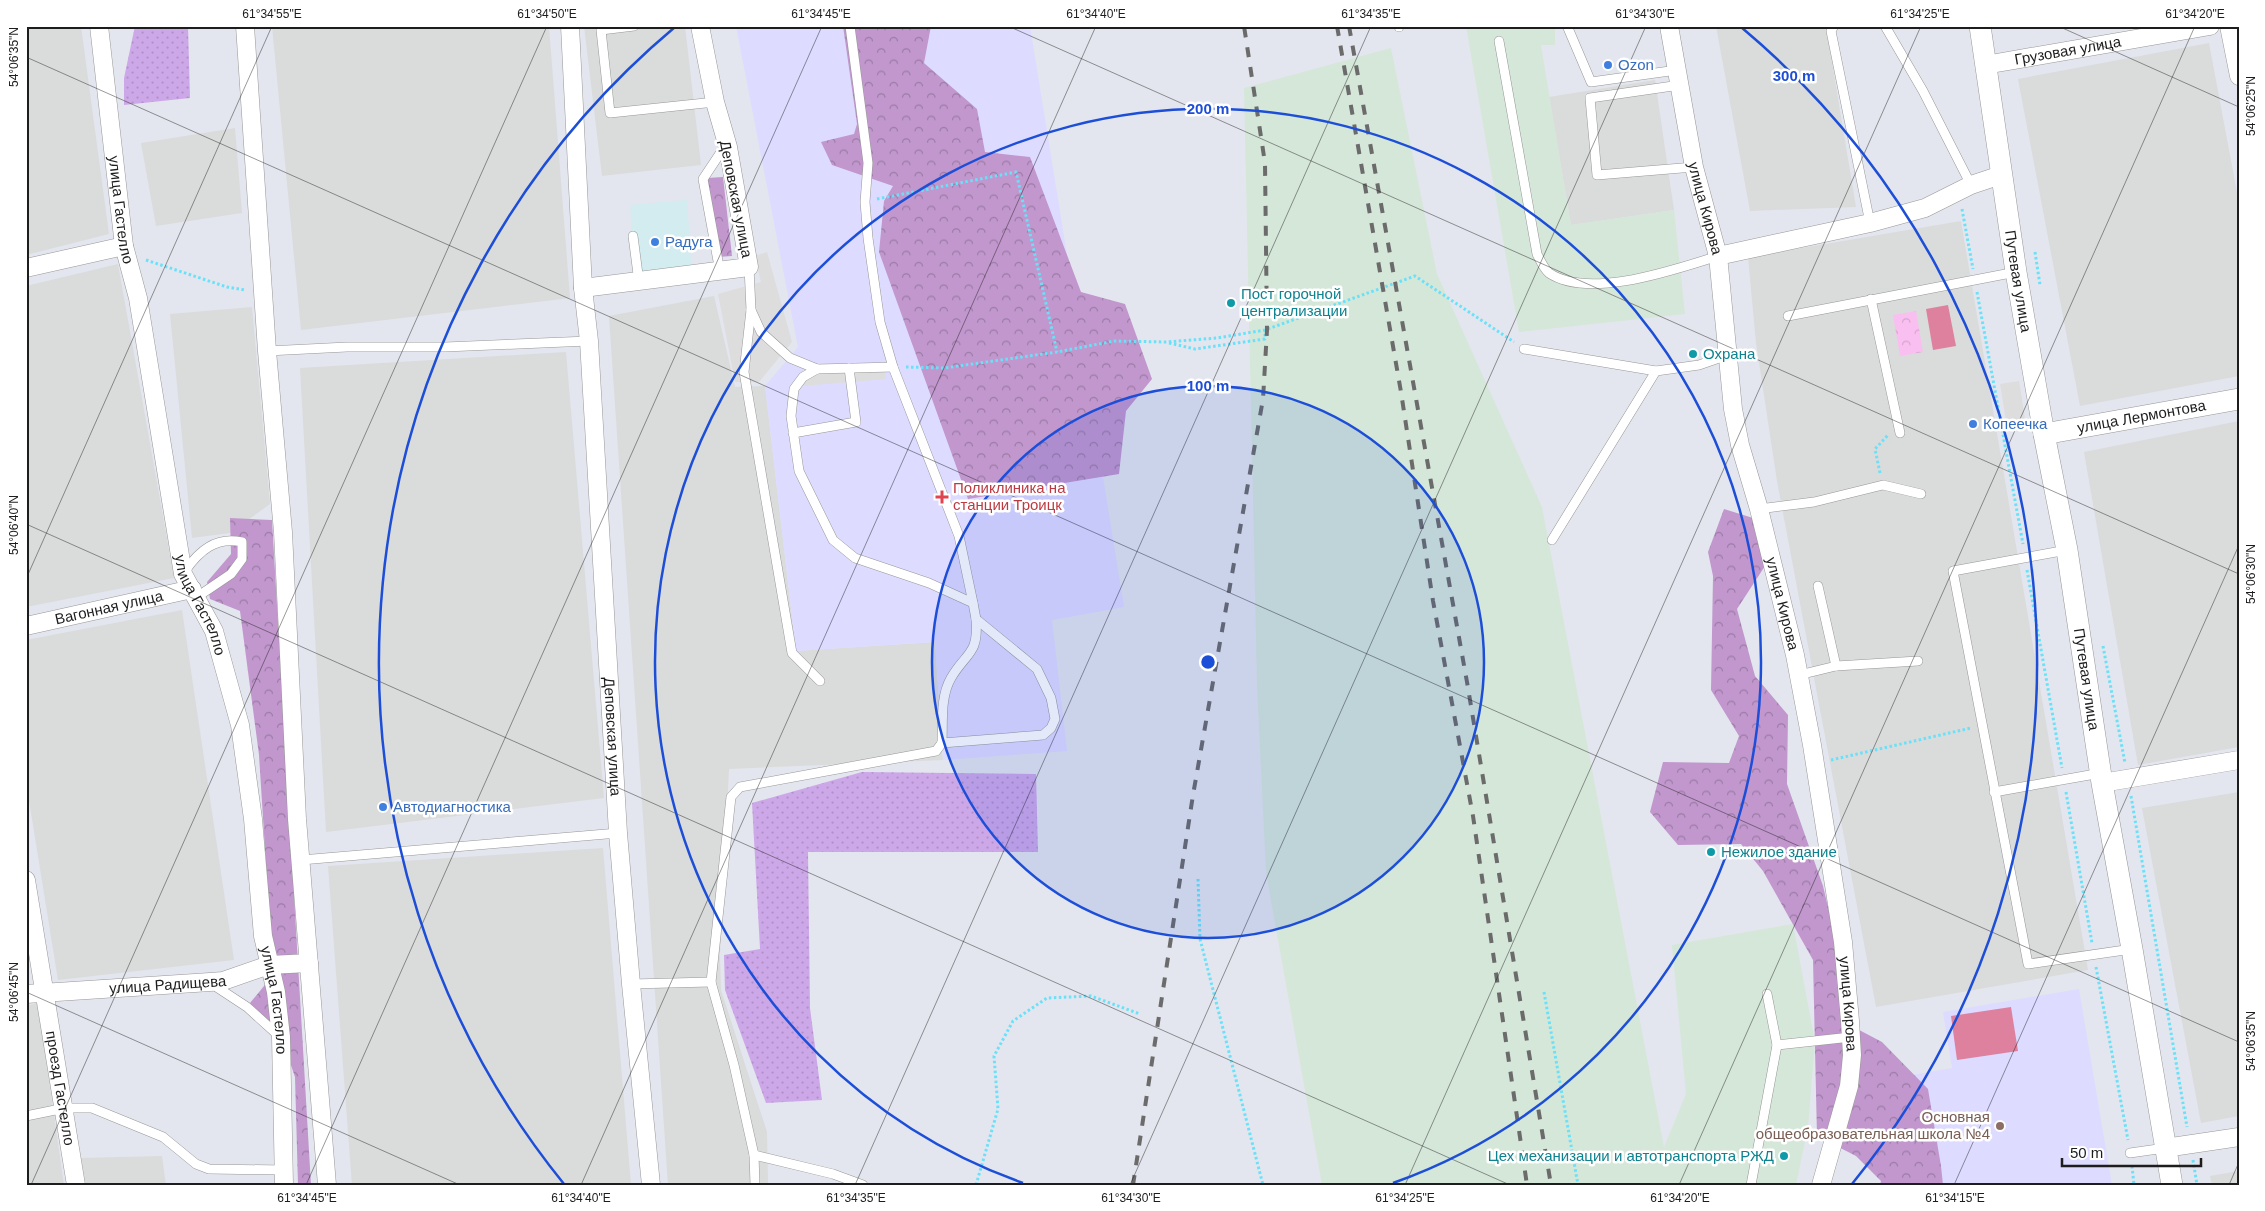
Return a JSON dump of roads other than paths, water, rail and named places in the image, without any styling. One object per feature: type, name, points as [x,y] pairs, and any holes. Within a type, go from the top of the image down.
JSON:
[{"type":"street","name":"улица Гастелло","points":[[99,26],[124,246],[138,298],[190,587],[214,631],[240,725],[253,819],[263,936],[276,992],[281,1038],[283,1178]]},
{"type":"street","points":[[245,26],[263,292],[283,532],[297,819],[327,1185]]},
{"type":"street","name":"Деповская улица","points":[[570,26],[583,288],[589,341],[618,833],[651,1185]]},
{"type":"street","name":"Деповская улица","points":[[583,288],[749,267],[728,147],[715,102],[700,26]]},
{"type":"street","name":"улица Кирова","points":[[1669,26],[1694,168],[1718,256],[1733,409],[1740,446],[1759,508],[1799,675],[1843,942],[1851,1037],[1849,1086],[1821,1185]]},
{"type":"street","name":"Путевая улица","points":[[1980,26],[2016,272],[2044,434],[2067,550],[2101,778],[2172,1185]]},
{"type":"street","name":"Грузовая улица","points":[[1985,65],[2210,26]]},
{"type":"street","points":[[2229,26],[2239,76]]},
{"type":"street","points":[[1718,256],[1870,223],[1925,208],[1965,188],[2001,175]]},
{"type":"street","points":[[26,268],[124,246]]},
{"type":"street","name":"улица Лермонтова","points":[[2044,434],[2239,400]]},
{"type":"street","name":"Вагонная улица","points":[[26,626],[190,587]]},
{"type":"street","points":[[2101,778],[2239,760]]},
{"type":"street","name":"проезд Гастелло","points":[[26,880],[65,1108],[76,1185]]},
{"type":"street","name":"улица Радищева","points":[[26,994],[222,981],[269,965],[309,963]]},
{"type":"street","points":[[2166,1148],[2239,1137]]},
{"type":"lane","points":[[634,26],[601,30],[610,113],[715,102]]},
{"type":"lane","points":[[755,1185],[754,1155],[734,1065],[711,982],[731,797],[740,786],[936,751],[942,743],[944,696],[951,678],[972,652],[977,637],[976,619],[959,536],[892,367],[880,322],[865,202],[868,163],[850,26]]},
{"type":"lane","points":[[1834,26],[1831,31],[1870,223]]},
{"type":"lane","points":[[1885,26],[1923,91],[1965,188]]},
{"type":"lane","points":[[1568,28],[1591,82],[1679,77]]},
{"type":"lane","points":[[1499,41],[1537,254],[1547,272],[1567,282],[1598,285],[1664,273],[1718,256]]},
{"type":"lane","points":[[1679,77],[1590,98],[1597,175],[1694,168]]},
{"type":"lane","points":[[720,272],[703,179],[721,152],[728,147]]},
{"type":"lane","points":[[633,236],[639,282]]},
{"type":"lane","points":[[749,267],[750,310],[744,372],[792,653],[820,681]]},
{"type":"lane","points":[[1788,316],[2016,272]]},
{"type":"lane","points":[[1872,300],[1899,428]]},
{"type":"lane","points":[[750,310],[761,332],[790,358],[817,369],[892,367]]},
{"type":"lane","points":[[268,351],[347,347],[446,348],[589,341]]},
{"type":"lane","points":[[1524,349],[1656,371],[1699,365],[1728,355]]},
{"type":"lane","points":[[793,433],[856,422],[849,368]]},
{"type":"lane","points":[[817,369],[803,377],[794,389],[791,416],[799,471],[832,540],[855,558],[929,583],[973,603]]},
{"type":"lane","points":[[1552,540],[1656,371]]},
{"type":"lane","points":[[1759,508],[1814,502],[1883,484],[1921,494]]},
{"type":"lane","points":[[229,539],[242,542],[242,559],[231,574],[190,587],[195,556],[213,544],[229,539]]},
{"type":"lane","points":[[2067,550],[1953,571],[1981,726],[2028,964],[2132,949]]},
{"type":"lane","points":[[1818,586],[1836,666]]},
{"type":"lane","points":[[942,743],[1043,735],[1051,728],[1055,719],[1051,698],[1037,669],[976,619]]},
{"type":"lane","points":[[1799,675],[1836,666],[1918,661]]},
{"type":"lane","points":[[1994,792],[2064,779],[2101,778]]},
{"type":"lane","points":[[301,860],[618,833]]},
{"type":"lane","points":[[210,982],[247,1007],[281,1038]]},
{"type":"lane","points":[[631,984],[711,982]]},
{"type":"lane","points":[[1751,1185],[1777,1045],[1766,994]]},
{"type":"lane","points":[[1777,1045],[1851,1037]]},
{"type":"lane","points":[[26,1116],[65,1108],[92,1108],[162,1137],[196,1164],[209,1169],[283,1178]]},
{"type":"lane","points":[[2130,1153],[2166,1148]]},
{"type":"lane","points":[[754,1155],[834,1174],[863,1185]]},
{"type":"railway","points":[[1133,1185],[1193,795],[1263,399],[1267,330],[1265,163],[1244,26]]},
{"type":"railway","points":[[1337,26],[1401,392],[1433,601],[1473,816],[1527,1185]]},
{"type":"railway","points":[[1349,26],[1467,682],[1551,1185]]},
{"type":"place","name":"Ozon","points":[[1608,65]]},
{"type":"place","name":"Радуга","points":[[655,242]]},
{"type":"place","name":"Пост горочной централизации","points":[[1231,303]]},
{"type":"place","name":"Охрана","points":[[1693,354]]},
{"type":"place","name":"Копеечка","points":[[1973,424]]},
{"type":"place","name":"Поликлиника на станции Троицк","points":[[942,497]]},
{"type":"place","name":"Автодиагностика","points":[[383,807]]},
{"type":"place","name":"Нежилое здание","points":[[1711,852]]},
{"type":"place","name":"Основная общеобразовательная школа №4","points":[[2000,1126]]},
{"type":"place","name":"Цех механизации и автотранспорта РЖД","points":[[1784,1156]]}]
